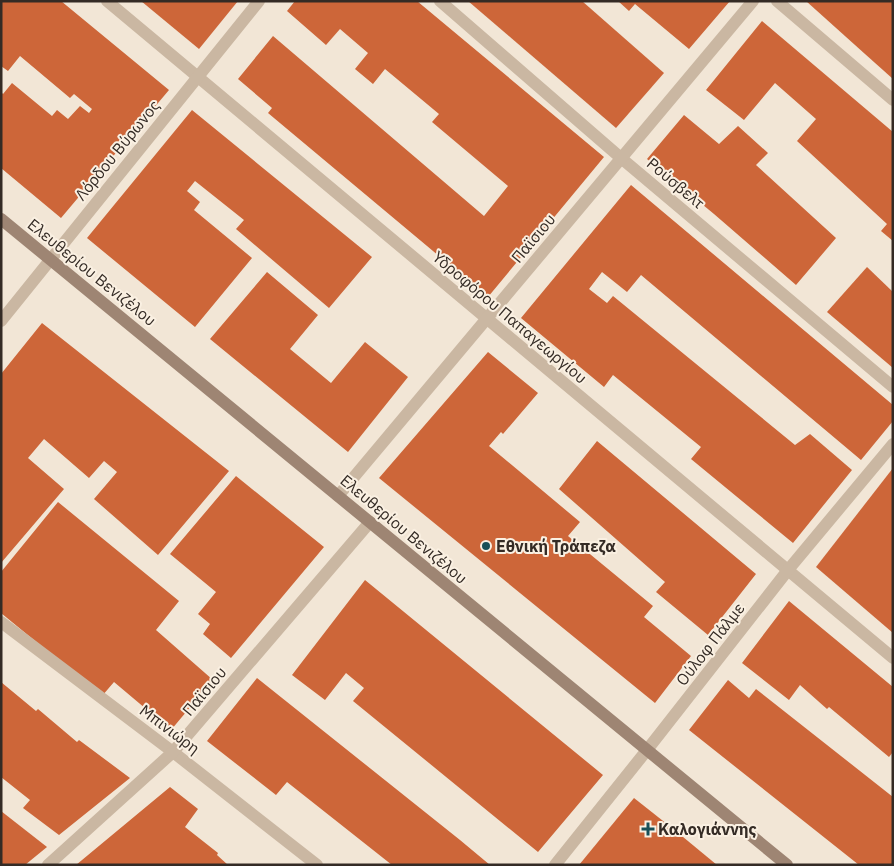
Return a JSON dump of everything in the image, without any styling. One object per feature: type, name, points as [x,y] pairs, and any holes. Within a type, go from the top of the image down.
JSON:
[{"type":"main road","name":"Ελευθερίου Βενιζέλου","points":[[1,218],[787,865]]},
{"type":"street","name":"Υδροφόρου Παπαγεωργίου","points":[[107,1],[893,658]]},
{"type":"street","name":"Λόρδου Βύρωνος","points":[[1,321],[259,1]]},
{"type":"street","name":"Ρούσβελτ","points":[[440,1],[621,158],[893,387]]},
{"type":"street","name":"Παϊσιου","points":[[338,496],[753,1]]},
{"type":"street","points":[[777,1],[893,100]]},
{"type":"street","name":"Ούλοφ Πάλμε","points":[[555,865],[788,570],[893,444]]},
{"type":"street","name":"Παϊσιου","points":[[48,865],[173,752],[370,522]]},
{"type":"street","name":"Μπινιώρη","points":[[1,622],[173,752],[317,865]]},
{"type":"building","points":[[2,1],[61,1],[169,90],[61,218],[1,168],[1,92],[3,94],[12,83],[52,116],[57,110],[68,119],[80,106],[89,113],[92,109],[74,94],[70,98],[20,56],[8,71],[1,66]]},
{"type":"building","points":[[141,1],[238,1],[199,49]]},
{"type":"building","points":[[295,1],[417,1],[604,157],[488,297],[268,113],[272,108],[238,79],[273,36],[484,216],[508,186],[432,122],[439,114],[385,69],[373,84],[355,69],[368,53],[340,29],[326,45],[287,11]]},
{"type":"building","points":[[468,1],[582,1],[664,73],[616,128]]},
{"type":"building","points":[[618,1],[730,1],[689,49],[635,4],[629,11]]},
{"type":"building","points":[[806,1],[893,1],[893,79],[865,54]]},
{"type":"building","points":[[762,21],[893,132],[893,241],[881,231],[887,224],[797,141],[816,119],[775,83],[744,120],[706,90]]},
{"type":"building","points":[[192,110],[372,257],[329,308],[236,229],[244,220],[195,181],[187,191],[200,202],[194,210],[252,258],[195,327],[87,238]]},
{"type":"building","points":[[684,115],[719,144],[738,126],[768,153],[756,165],[836,238],[796,285],[647,159]]},
{"type":"building","points":[[631,185],[893,405],[893,421],[861,460],[641,275],[627,292],[602,272],[589,289],[607,303],[613,296],[795,445],[810,434],[852,470],[793,543],[691,459],[701,447],[613,375],[604,387],[521,318]]},
{"type":"building","points":[[867,267],[893,292],[893,368],[827,312]]},
{"type":"building","points":[[267,272],[318,315],[290,349],[331,383],[365,342],[408,377],[348,452],[210,339]]},
{"type":"building","points":[[42,323],[229,471],[158,555],[94,499],[117,472],[104,461],[89,478],[44,439],[28,458],[64,489],[1,563],[1,374]]},
{"type":"building","points":[[488,352],[538,393],[503,434],[501,432],[489,446],[580,522],[568,536],[653,606],[644,617],[691,656],[655,703],[379,478]]},
{"type":"building","points":[[597,441],[756,574],[708,635],[656,592],[665,582],[559,489]]},
{"type":"building","points":[[893,468],[893,633],[816,567]]},
{"type":"building","points":[[236,476],[324,547],[231,658],[203,634],[210,624],[198,614],[216,592],[170,554]]},
{"type":"building","points":[[58,502],[179,601],[156,630],[213,680],[171,730],[114,682],[102,696],[1,613],[1,572]]},
{"type":"building","points":[[365,580],[603,775],[538,852],[353,701],[364,688],[346,673],[325,700],[292,675]]},
{"type":"building","points":[[789,601],[893,687],[893,752],[889,757],[829,707],[827,709],[800,685],[789,700],[742,663]]},
{"type":"building","points":[[257,678],[490,865],[392,865],[287,782],[276,795],[207,741]]},
{"type":"building","points":[[728,680],[749,698],[756,689],[893,797],[893,865],[859,865],[689,730]]},
{"type":"building","points":[[1,682],[36,711],[38,709],[77,742],[79,740],[130,778],[59,835],[23,808],[30,800],[1,777]]},
{"type":"building","points":[[170,787],[198,809],[185,827],[218,853],[217,855],[228,865],[76,865]]},
{"type":"building","points":[[634,798],[677,832],[717,865],[579,865]]},
{"type":"building","points":[[1,811],[47,847],[25,865],[1,865]]},
{"type":"place","name":"Εθνική Τράπεζα","points":[[486,546]]},
{"type":"place","name":"Καλογιάννης","points":[[648,829]]}]
